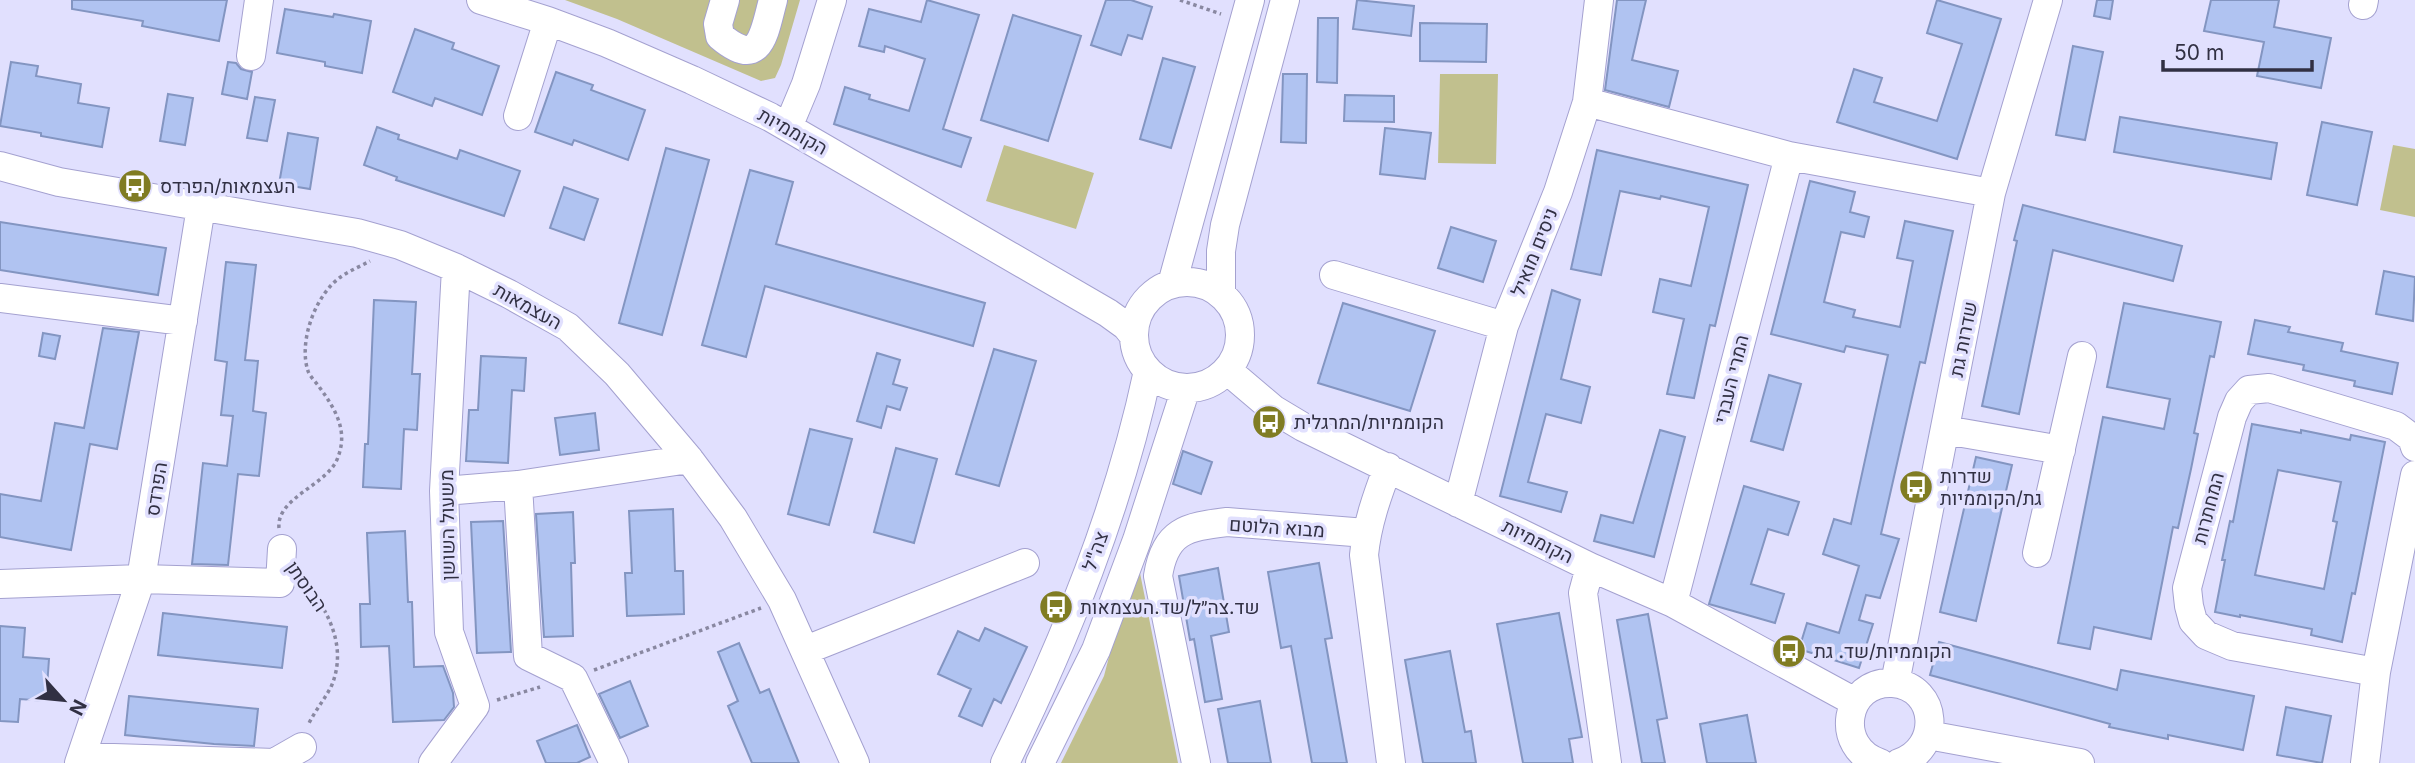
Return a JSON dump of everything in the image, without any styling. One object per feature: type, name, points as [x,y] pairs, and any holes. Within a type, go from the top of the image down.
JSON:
[{"type":"street","points":[[251,56],[259,0]]},
{"type":"street","name":"הקוממיות","points":[[481,0],[548,21],[692,80],[788,127],[1088,301],[1126,326],[1134,336]]},
{"type":"street","points":[[725,0],[718,24],[720,36],[740,50],[750,51],[758,46],[762,38],[773,0]]},
{"type":"street","points":[[788,127],[806,84],[832,0]]},
{"type":"street","points":[[1221,293],[1225,225],[1285,0]]},
{"type":"street","name":"ניסים מואיל","points":[[1458,503],[1504,326],[1558,192],[1587,102],[1599,0]]},
{"type":"street","name":"שדרות גת","points":[[1895,683],[1991,193],[2048,0]]},
{"type":"street","points":[[1161,290],[1198,282],[1221,293],[1235,310],[1240,330],[1238,351],[1227,370],[1209,384],[1186,388],[1159,380],[1148,371],[1135,349],[1134,336],[1141,308],[1161,290],[1200,179],[1248,11]]},
{"type":"street","points":[[518,116],[548,21]]},
{"type":"street","points":[[1587,102],[1789,156],[1991,193]]},
{"type":"street","name":"המרי העברי","points":[[1673,603],[1789,156]]},
{"type":"street","name":"העצמאות","points":[[0,166],[59,182],[357,233],[400,245],[456,268],[568,327],[617,374],[689,459],[733,518],[782,600],[855,763]]},
{"type":"street","name":"העצמאות","points":[[0,181],[59,182]]},
{"type":"street","name":"הפרדס","points":[[80,760],[141,579],[201,207]]},
{"type":"street","name":"משעול השושן","points":[[456,268],[444,491],[449,632],[475,706]]},
{"type":"street","points":[[1334,275],[1504,326]]},
{"type":"street","name":"הקוממיות","points":[[1088,301],[1126,306],[1161,290]]},
{"type":"street","points":[[0,298],[183,321]]},
{"type":"street","points":[[2037,553],[2082,356]]},
{"type":"street","name":"הקוממיות","points":[[1227,370],[1283,415],[1303,427],[1590,567],[1673,603],[1855,702]]},
{"type":"street","name":"צה\"ל","points":[[1005,763],[1063,637],[1098,544],[1129,454],[1148,371]]},
{"type":"street","name":"צה\"ל","points":[[1040,763],[1096,650],[1137,540],[1186,388]]},
{"type":"street","name":"המחתרות","points":[[2376,672],[2232,646],[2206,635],[2193,621],[2187,588],[2232,417],[2239,401],[2249,390],[2269,388],[2396,426],[2412,438],[2415,447]]},
{"type":"street","points":[[1945,430],[2061,450]]},
{"type":"street","points":[[444,491],[517,485],[689,459]]},
{"type":"street","points":[[1388,467],[1366,533],[1364,555],[1391,763]]},
{"type":"street","points":[[2365,763],[2376,672],[2415,475]]},
{"type":"street","points":[[517,485],[528,656],[573,678],[614,763]]},
{"type":"street","name":"מבוא הלוטם","points":[[1196,763],[1158,576],[1161,555],[1171,539],[1205,525],[1227,522],[1366,533]]},
{"type":"street","points":[[0,584],[141,579],[280,583],[282,548]]},
{"type":"street","points":[[806,650],[1025,563]]},
{"type":"street","points":[[1590,567],[1583,593],[1607,763]]},
{"type":"street","points":[[1880,763],[1866,757],[1853,741],[1849,722],[1855,702],[1870,688],[1879,684],[1895,683],[1911,689],[1923,701],[1930,718],[1928,735],[1918,753],[1899,763]]},
{"type":"street","points":[[433,763],[475,706]]},
{"type":"street","points":[[1928,735],[2080,763]]},
{"type":"street","points":[[80,760],[274,763],[302,747]]},
{"type":"path","points":[[1180,0],[1248,11]]},
{"type":"path","name":"הבוסתן","points":[[302,747],[304,732],[330,688],[339,663],[337,637],[327,614],[292,567],[282,548],[279,523],[290,502],[320,481],[337,461],[343,441],[340,421],[308,372],[306,337],[316,304],[340,277],[400,245]]},
{"type":"path","points":[[475,706],[573,678],[782,600]]},
{"type":"shaded area","points":[[565,0],[800,0],[775,78],[761,81],[617,19]]},
{"type":"shaded area","points":[[1440,74],[1498,74],[1496,164],[1438,163]]},
{"type":"shaded area","points":[[1004,145],[1094,173],[1076,229],[986,201]]},
{"type":"shaded area","points":[[2393,145],[2415,149],[2415,217],[2380,210]]},
{"type":"shaded area","points":[[1136,553],[1178,763],[1061,763],[1104,676]]},
{"type":"building","points":[[72,0],[227,0],[219,41],[142,26],[143,21],[72,9]]},
{"type":"building","points":[[927,0],[979,15],[943,129],[971,138],[961,167],[834,124],[845,87],[870,95],[869,99],[909,111],[925,59],[885,46],[884,52],[859,46],[869,9],[921,22]]},
{"type":"building","points":[[1106,0],[1131,0],[1152,7],[1142,39],[1128,35],[1121,55],[1091,45]]},
{"type":"building","points":[[1357,0],[1414,6],[1411,36],[1353,29]]},
{"type":"building","points":[[1617,0],[1646,0],[1632,60],[1678,71],[1669,107],[1605,90]]},
{"type":"building","points":[[1937,0],[2001,19],[1957,159],[1837,122],[1854,69],[1882,78],[1874,102],[1937,121],[1962,44],[1927,33]]},
{"type":"building","points":[[2097,0],[2113,0],[2110,19],[2094,16]]},
{"type":"building","points":[[2211,0],[2279,0],[2274,27],[2331,38],[2321,88],[2257,76],[2264,42],[2204,31]]},
{"type":"building","points":[[285,9],[371,21],[362,73],[325,66],[325,62],[277,53]]},
{"type":"building","points":[[1013,15],[1081,36],[1048,141],[981,120]]},
{"type":"building","points":[[1318,18],[1338,18],[1337,83],[1317,82]]},
{"type":"building","points":[[1420,23],[1487,24],[1486,62],[1420,61]]},
{"type":"building","points":[[415,29],[454,43],[452,49],[499,66],[482,115],[435,98],[432,106],[393,92]]},
{"type":"building","points":[[2073,46],[2103,52],[2085,140],[2056,135]]},
{"type":"building","points":[[1163,58],[1195,67],[1171,148],[1140,139]]},
{"type":"building","points":[[11,62],[38,66],[36,76],[81,84],[78,103],[109,108],[102,147],[0,126]]},
{"type":"building","points":[[228,62],[236,63],[241,69],[252,72],[247,99],[222,94]]},
{"type":"building","points":[[556,72],[593,85],[591,90],[645,110],[628,160],[574,140],[572,145],[535,132]]},
{"type":"building","points":[[1283,74],[1307,74],[1306,143],[1281,142]]},
{"type":"building","points":[[168,94],[193,98],[185,145],[160,141]]},
{"type":"building","points":[[1345,95],[1394,96],[1394,122],[1344,121]]},
{"type":"building","points":[[255,97],[275,100],[267,141],[247,138]]},
{"type":"building","points":[[2120,117],[2277,143],[2271,179],[2114,152]]},
{"type":"building","points":[[2322,122],[2372,132],[2357,205],[2307,195]]},
{"type":"building","points":[[377,127],[399,135],[398,139],[457,159],[460,150],[520,171],[504,216],[396,180],[397,177],[364,165]]},
{"type":"building","points":[[1385,128],[1431,133],[1425,179],[1380,174]]},
{"type":"building","points":[[288,133],[318,138],[310,189],[279,184]]},
{"type":"building","points":[[666,148],[709,160],[662,335],[619,323]]},
{"type":"building","points":[[1597,150],[1748,185],[1715,326],[1710,325],[1694,398],[1667,394],[1684,319],[1653,312],[1660,279],[1691,286],[1709,207],[1661,196],[1660,199],[1620,191],[1601,275],[1571,269]]},
{"type":"building","points":[[750,170],[793,182],[776,244],[985,303],[973,346],[765,286],[746,357],[702,345]]},
{"type":"building","points":[[1810,181],[1855,192],[1850,212],[1869,217],[1864,237],[1841,232],[1824,302],[1855,310],[1853,317],[1900,327],[1913,261],[1897,258],[1905,221],[1953,231],[1925,363],[1920,362],[1881,534],[1899,539],[1880,598],[1866,595],[1859,620],[1873,624],[1859,668],[1799,649],[1807,623],[1839,633],[1859,566],[1823,554],[1834,519],[1851,524],[1888,355],[1846,346],[1844,352],[1771,334]]},
{"type":"building","points":[[564,187],[598,199],[584,240],[550,228]]},
{"type":"building","points":[[2023,205],[2182,246],[2173,281],[2053,250],[2019,414],[1982,406]]},
{"type":"building","points":[[0,222],[166,248],[158,295],[0,270]]},
{"type":"building","points":[[1451,227],[1496,241],[1483,282],[1438,268]]},
{"type":"building","points":[[226,262],[256,265],[245,360],[258,361],[253,411],[266,413],[259,476],[238,474],[228,565],[192,564],[203,463],[227,466],[233,416],[221,415],[227,362],[215,360]]},
{"type":"building","points":[[2384,271],[2415,277],[2413,321],[2376,314]]},
{"type":"building","points":[[1552,290],[1580,300],[1561,379],[1590,387],[1581,423],[1546,414],[1528,482],[1567,492],[1561,512],[1500,496]]},
{"type":"building","points":[[374,300],[416,302],[412,374],[420,374],[417,430],[404,429],[401,489],[363,487],[365,444],[368,444]]},
{"type":"building","points":[[1343,303],[1435,331],[1410,411],[1318,383]]},
{"type":"building","points":[[2124,303],[2221,322],[2214,357],[2210,356],[2194,433],[2198,434],[2191,469],[2178,528],[2173,527],[2151,639],[2094,627],[2090,649],[2058,643],[2103,417],[2164,429],[2170,399],[2107,387]]},
{"type":"building","points":[[2255,320],[2290,327],[2288,332],[2343,343],[2341,351],[2398,363],[2392,394],[2354,386],[2355,381],[2303,370],[2304,365],[2248,354]]},
{"type":"building","points":[[103,328],[139,332],[117,449],[90,444],[71,550],[0,537],[0,494],[41,501],[55,423],[84,428]]},
{"type":"building","points":[[43,333],[60,336],[55,359],[39,356]]},
{"type":"building","points":[[994,349],[1036,361],[999,486],[956,474]]},
{"type":"building","points":[[877,353],[900,360],[893,384],[907,388],[900,410],[887,406],[881,428],[857,421]]},
{"type":"building","points":[[481,356],[526,358],[524,391],[512,390],[508,463],[466,461],[469,410],[478,410]]},
{"type":"building","points":[[1769,375],[1801,384],[1783,450],[1751,441]]},
{"type":"building","points":[[595,413],[599,450],[560,455],[555,418]]},
{"type":"building","points":[[2252,424],[2350,440],[2351,435],[2385,442],[2355,594],[2352,593],[2342,642],[2311,635],[2312,629],[2215,612],[2225,560],[2222,560],[2230,521],[2233,522]],"holes":[[[2278,470],[2341,482],[2333,521],[2337,522],[2324,589],[2255,575]]]},
{"type":"building","points":[[810,429],[852,439],[829,525],[788,514]]},
{"type":"building","points":[[1660,430],[1685,437],[1654,557],[1594,541],[1601,515],[1633,523]]},
{"type":"building","points":[[896,448],[937,459],[914,543],[874,532]]},
{"type":"building","points":[[1183,451],[1212,462],[1201,494],[1173,484]]},
{"type":"building","points":[[1976,457],[2012,465],[1976,621],[1940,612]]},
{"type":"building","points":[[1744,486],[1799,502],[1788,535],[1768,529],[1751,584],[1784,594],[1775,623],[1709,604]]},
{"type":"building","points":[[673,509],[675,571],[683,571],[684,614],[627,616],[625,573],[632,573],[629,511]]},
{"type":"building","points":[[573,512],[573,636],[544,637],[536,514]]},
{"type":"building","points":[[503,521],[511,652],[477,653],[471,522]]},
{"type":"building","points":[[405,531],[408,602],[412,602],[414,667],[443,666],[453,693],[454,707],[444,720],[393,722],[389,646],[361,647],[360,604],[370,604],[367,533]]},
{"type":"building","points":[[1319,563],[1332,638],[1325,639],[1347,763],[1312,763],[1291,646],[1281,648],[1268,572]]},
{"type":"building","points":[[1218,568],[1229,632],[1211,636],[1222,699],[1205,702],[1194,639],[1190,640],[1179,576]]},
{"type":"building","points":[[163,613],[287,627],[282,668],[158,655]]},
{"type":"building","points":[[1559,613],[1582,737],[1569,739],[1573,763],[1523,763],[1497,624]]},
{"type":"building","points":[[1648,614],[1667,718],[1657,720],[1665,763],[1642,763],[1617,620]]},
{"type":"building","points":[[0,626],[25,628],[23,657],[49,659],[46,701],[20,699],[18,722],[0,721]]},
{"type":"building","points":[[985,628],[1027,647],[1001,703],[994,699],[982,726],[959,716],[971,689],[938,674],[958,631],[979,641]]},
{"type":"building","points":[[1939,642],[2117,690],[2121,670],[2254,696],[2243,750],[2109,727],[2110,724],[1930,675]]},
{"type":"building","points":[[739,643],[760,693],[769,689],[799,763],[752,763],[728,706],[738,701],[718,652]]},
{"type":"building","points":[[1450,651],[1465,732],[1471,731],[1476,763],[1423,763],[1405,660]]},
{"type":"building","points":[[630,681],[648,726],[620,738],[599,694]]},
{"type":"building","points":[[129,696],[258,709],[254,746],[125,735]]},
{"type":"building","points":[[1260,701],[1271,763],[1228,763],[1218,709]]},
{"type":"building","points":[[2286,707],[2331,716],[2322,763],[2277,755]]},
{"type":"building","points":[[1747,715],[1756,763],[1707,763],[1700,724]]},
{"type":"building","points":[[577,725],[590,757],[577,763],[546,763],[537,741]]},
{"type":"place","name":"העצמאות/הפרדס","points":[[135,186]]},
{"type":"place","name":"הקוממיות/המרגלית","points":[[1269,422]]},
{"type":"place","name":"שדרות גת/הקוממיות","points":[[1916,487]]},
{"type":"place","name":"שד.צה״ל/שד.העצמאות","points":[[1056,607]]},
{"type":"place","name":"הקוממיות/שד. גת","points":[[1789,651]]}]
